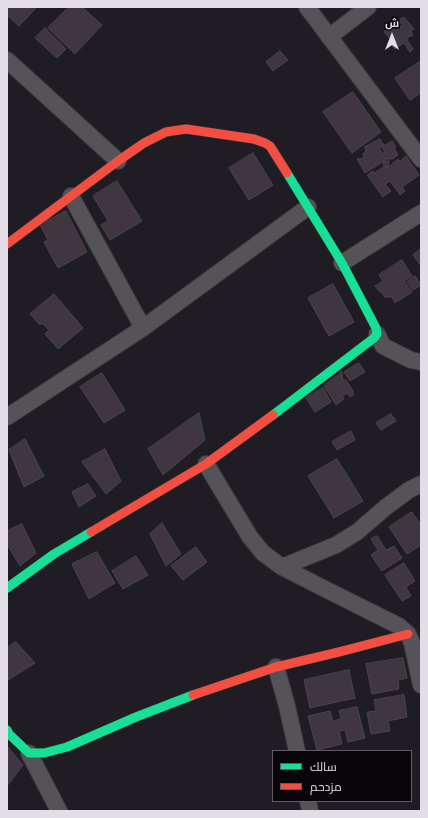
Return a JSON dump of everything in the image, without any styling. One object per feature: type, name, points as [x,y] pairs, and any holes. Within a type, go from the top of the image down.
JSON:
[{"type":"street","points":[[307,7],[329,37],[416,141],[421,159]]},
{"type":"street","points":[[329,37],[368,7]]},
{"type":"street","points":[[7,60],[118,161]]},
{"type":"street","points":[[7,244],[118,161],[144,143],[166,132],[186,129],[254,139],[270,146],[342,263],[376,328],[377,334],[383,346],[411,360],[421,362]]},
{"type":"street","points":[[71,196],[143,328]]},
{"type":"street","points":[[7,417],[143,328],[308,207]]},
{"type":"street","points":[[342,263],[421,213]]},
{"type":"street","points":[[7,588],[54,554],[206,464],[289,403],[374,338],[377,334]]},
{"type":"street","points":[[206,464],[250,537],[263,553],[282,567],[399,626],[408,634],[412,643],[421,685]]},
{"type":"street","points":[[282,567],[336,545],[358,532],[386,507],[409,490],[421,484]]},
{"type":"street","points":[[29,753],[44,753],[67,747],[172,703],[276,667],[408,634]]},
{"type":"street","points":[[276,667],[297,750]]},
{"type":"street","points":[[7,730],[9,734],[29,753],[59,811]]},
{"type":"building","points":[[7,7],[37,7],[19,26],[7,15]]},
{"type":"building","points":[[69,7],[82,7],[102,25],[75,54],[48,28]]},
{"type":"building","points":[[404,17],[414,29],[411,31],[413,35],[406,38],[413,49],[410,52],[404,43],[395,49],[388,42],[391,40],[384,32]]},
{"type":"building","points":[[45,28],[66,49],[57,58],[35,38]]},
{"type":"building","points":[[280,51],[288,60],[273,71],[266,62]]},
{"type":"building","points":[[421,61],[421,93],[410,100],[395,78]]},
{"type":"building","points":[[353,92],[381,132],[352,153],[323,112]]},
{"type":"building","points":[[380,139],[384,145],[379,148],[383,154],[385,152],[382,147],[392,141],[396,147],[394,148],[398,155],[392,159],[385,159],[385,161],[389,161],[389,167],[383,166],[384,161],[365,173],[357,159],[364,158],[363,153],[366,153],[365,147]]},
{"type":"building","points":[[253,153],[273,185],[249,200],[229,168]]},
{"type":"building","points":[[406,156],[419,175],[402,187],[405,191],[400,195],[390,181],[385,184],[391,191],[383,197],[367,175],[373,171],[374,173],[382,168],[390,167],[398,159],[400,161]]},
{"type":"building","points":[[117,181],[142,221],[110,240],[101,225],[108,221],[93,196]]},
{"type":"building","points":[[66,211],[87,252],[58,268],[44,242],[48,240],[40,225]]},
{"type":"building","points":[[421,249],[421,266],[413,255]]},
{"type":"building","points":[[402,260],[412,276],[404,281],[412,292],[395,303],[392,297],[385,297],[375,286],[383,281],[379,275]]},
{"type":"building","points":[[415,276],[421,285],[413,290],[407,282]]},
{"type":"building","points":[[333,284],[354,322],[329,336],[308,298]]},
{"type":"building","points":[[54,294],[83,328],[58,349],[45,334],[49,330],[42,323],[40,325],[30,314]]},
{"type":"building","points":[[359,363],[365,372],[350,381],[344,372]]},
{"type":"building","points":[[342,372],[343,380],[346,380],[353,391],[353,395],[350,397],[347,393],[342,396],[344,399],[336,405],[324,386]]},
{"type":"building","points":[[102,373],[125,410],[104,423],[80,387]]},
{"type":"building","points":[[323,388],[331,402],[315,412],[306,398]]},
{"type":"building","points":[[199,413],[205,440],[163,475],[148,449]]},
{"type":"building","points":[[391,414],[396,421],[381,430],[376,423]]},
{"type":"building","points":[[351,431],[355,440],[337,450],[332,442]]},
{"type":"building","points":[[25,439],[44,476],[24,487],[9,450]]},
{"type":"building","points":[[105,449],[121,481],[106,494],[82,462]]},
{"type":"building","points":[[337,459],[363,501],[334,518],[308,476]]},
{"type":"building","points":[[88,484],[96,496],[79,507],[72,492]]},
{"type":"building","points":[[412,512],[421,525],[421,545],[407,554],[389,527]]},
{"type":"building","points":[[162,523],[181,554],[166,566],[150,534]]},
{"type":"building","points":[[22,524],[36,553],[20,566],[7,544],[7,531]]},
{"type":"building","points":[[377,536],[386,550],[394,546],[402,558],[382,571],[371,555],[378,550],[371,539]]},
{"type":"building","points":[[196,547],[207,562],[183,580],[171,566]]},
{"type":"building","points":[[97,552],[115,583],[89,599],[72,564]]},
{"type":"building","points":[[136,556],[148,575],[123,589],[112,571]]},
{"type":"building","points":[[404,563],[415,581],[406,587],[411,596],[402,601],[385,575]]},
{"type":"building","points":[[16,642],[35,663],[8,680],[7,648]]},
{"type":"building","points":[[403,658],[407,678],[398,680],[399,689],[372,694],[366,664]]},
{"type":"building","points":[[349,670],[355,698],[310,708],[304,680]]},
{"type":"building","points":[[404,695],[407,717],[388,721],[390,731],[371,734],[367,712],[376,711],[374,700]]},
{"type":"building","points":[[357,707],[365,738],[348,742],[345,730],[339,731],[342,744],[317,750],[308,716],[330,711],[333,721],[341,719],[339,711]]},
{"type":"building","points":[[7,746],[23,765],[7,786]]},
{"type":"traffic: fast","points":[[273,415],[374,338],[377,334],[376,328],[342,263],[287,173]]},
{"type":"traffic: fast","points":[[7,588],[54,554],[91,532]]},
{"type":"traffic: fast","points":[[7,730],[9,734],[29,753],[44,753],[67,747],[136,717],[193,695]]},
{"type":"traffic: jam","points":[[7,244],[118,161],[144,143],[166,132],[186,129],[254,139],[270,146],[287,173]]},
{"type":"traffic: jam","points":[[91,532],[206,464],[273,415]]},
{"type":"traffic: jam","points":[[193,695],[276,667],[408,634]]}]
